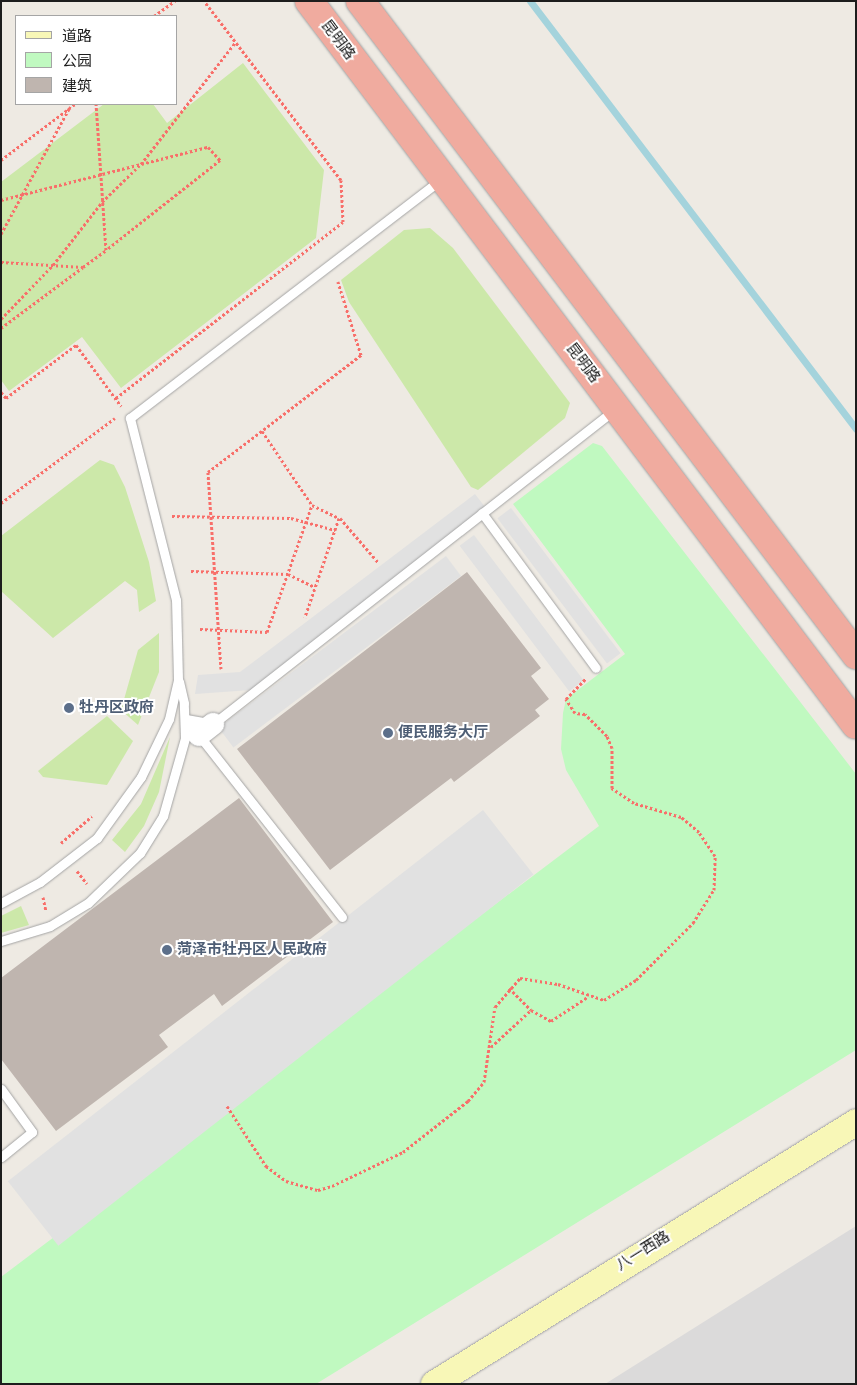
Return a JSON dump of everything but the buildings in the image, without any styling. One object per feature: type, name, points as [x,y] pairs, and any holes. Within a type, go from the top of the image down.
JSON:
[{"type":"highway","name":"昆明路","points":[[309,1],[856,725]]},
{"type":"highway","points":[[360,1],[856,655]]},
{"type":"main road","name":"八一西路","points":[[434,1384],[856,1122]]},
{"type":"lane","points":[[1,903],[40,882],[97,838],[141,777],[169,719],[178,680],[178,628],[170,568],[130,418],[443,178]]},
{"type":"lane","points":[[1,941],[50,926],[97,897],[140,853],[163,816],[186,738],[199,726],[482,513],[616,408]]},
{"type":"lane","points":[[482,513],[596,668]]},
{"type":"lane","points":[[178,680],[199,726],[342,916]]},
{"type":"lane","points":[[1,1089],[32,1132],[1,1157]]},
{"type":"path","points":[[155,15],[176,1]]},
{"type":"path","points":[[116,398],[343,222],[341,180],[204,1]]},
{"type":"path","points":[[1,319],[53,265],[102,202],[141,164],[235,43]]},
{"type":"path","points":[[1,160],[73,105]]},
{"type":"path","points":[[96,105],[106,250]]},
{"type":"path","points":[[1,234],[25,194],[70,107]]},
{"type":"path","points":[[1,200],[208,147],[220,160],[106,250],[1,328]]},
{"type":"path","points":[[1,262],[83,267]]},
{"type":"path","points":[[221,669],[208,472],[361,354],[338,282]]},
{"type":"path","points":[[1,392],[6,398],[76,345],[125,410],[1,503]]},
{"type":"path","points":[[116,417],[118,426]]},
{"type":"path","points":[[262,431],[312,505],[340,518],[378,562]]},
{"type":"path","points":[[200,629],[267,632],[312,505]]},
{"type":"path","points":[[172,516],[306,520],[335,530]]},
{"type":"path","points":[[304,617],[340,518]]},
{"type":"path","points":[[190,571],[288,574],[315,587]]},
{"type":"path","points":[[227,1106],[266,1166],[286,1182],[318,1190],[403,1152],[443,1122],[484,1082],[491,1048],[495,1007],[509,988],[520,978],[532,978],[604,1000],[612,996],[652,964],[693,922],[714,890],[717,876],[715,856],[692,824],[668,812],[618,796],[612,788],[612,748],[607,736],[585,714],[575,713],[566,699],[596,668]]},
{"type":"path","points":[[56,848],[96,811]]},
{"type":"path","points":[[69,861],[97,897]]},
{"type":"path","points":[[40,882],[50,926]]},
{"type":"path","points":[[509,988],[531,1010],[551,1021],[590,996]]},
{"type":"path","points":[[491,1048],[531,1010]]},
{"type":"shaded area","points":[[475,494],[485,507],[251,690],[195,694],[198,675],[240,672]]},
{"type":"shaded area","points":[[511,508],[621,653],[607,664],[497,518]]},
{"type":"shaded area","points":[[474,535],[584,680],[569,691],[460,546]]},
{"type":"shaded area","points":[[446,556],[461,576],[233,747],[218,728]]},
{"type":"shaded area","points":[[483,810],[533,875],[58,1246],[8,1181]]},
{"type":"shaded area","points":[[856,1226],[856,1384],[605,1384]]},
{"type":"green space","points":[[243,63],[324,170],[316,238],[121,388],[82,337],[9,391],[1,380],[1,182],[103,105],[154,105],[167,123]]},
{"type":"green space","points":[[430,228],[453,248],[570,403],[565,418],[478,490],[471,487],[349,302],[341,280],[404,230]]},
{"type":"green space","points":[[593,443],[602,446],[856,774],[856,1050],[316,1384],[1,1384],[1,1277],[599,826],[566,770],[561,749],[563,713],[566,699],[625,654],[513,504]]},
{"type":"green space","points":[[100,460],[114,465],[125,487],[149,562],[156,601],[139,612],[137,590],[125,581],[53,638],[1,591],[1,536]]},
{"type":"green space","points":[[159,633],[159,672],[138,725],[121,710],[138,650]]},
{"type":"green space","points":[[107,716],[133,741],[107,785],[43,777],[38,771]]},
{"type":"green space","points":[[170,737],[159,792],[144,826],[125,852],[112,840],[141,804]]},
{"type":"green space","points":[[21,906],[29,925],[1,933],[1,916]]},
{"type":"waterway","points":[[530,1],[856,429]]},
{"type":"place","name":"牡丹区政府","points":[[69,708]]},
{"type":"place","name":"便民服务大厅","points":[[388,733]]},
{"type":"place","name":"菏泽市牡丹区人民政府","points":[[167,950]]}]
